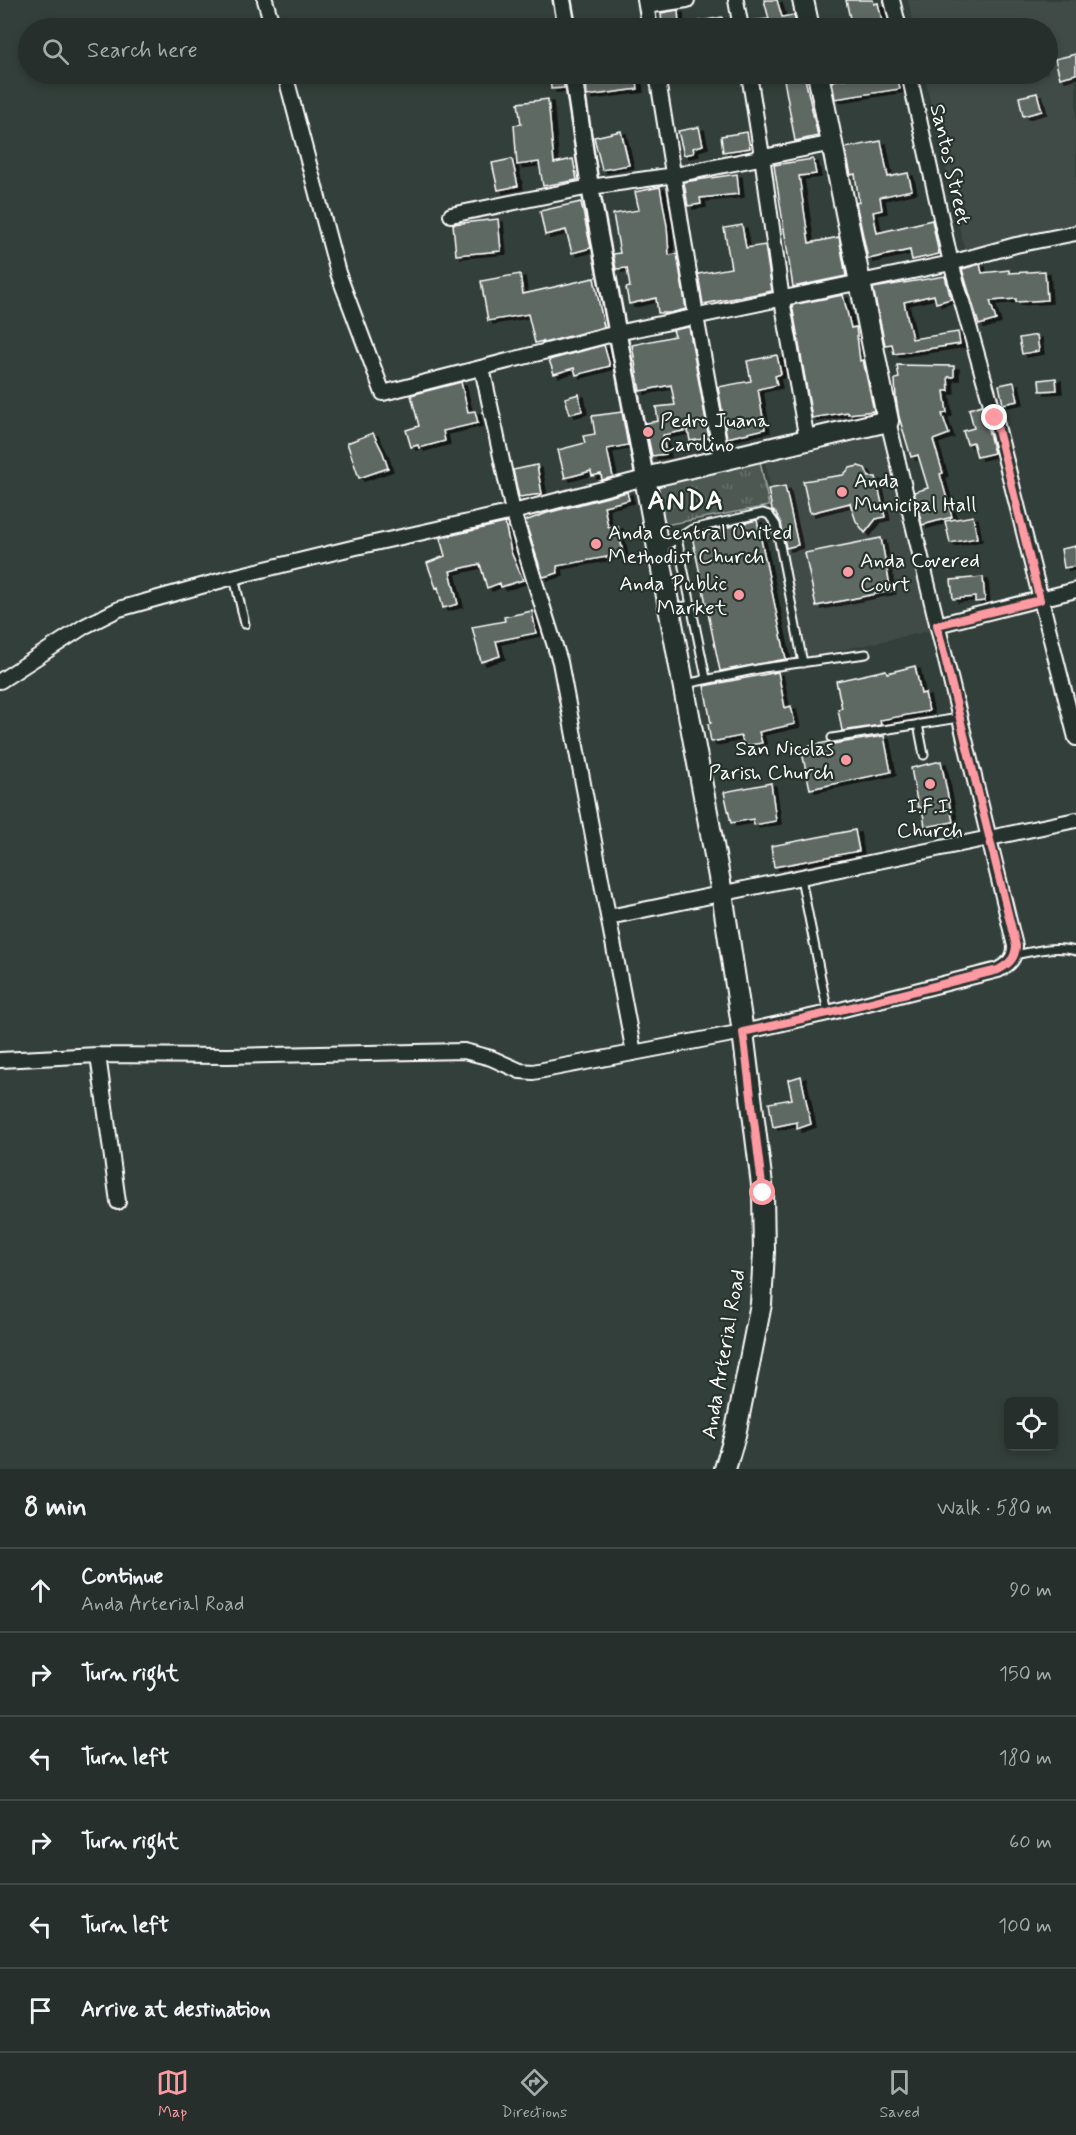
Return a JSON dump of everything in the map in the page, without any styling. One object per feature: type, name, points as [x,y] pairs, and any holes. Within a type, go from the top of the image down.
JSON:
[{"type":"main road","points":[[803,0],[807,18]]},
{"type":"main road","points":[[645,478],[888,421],[820,84]]},
{"type":"main road","name":"Anda Arterial Road","points":[[645,478],[722,893],[743,1032],[763,1193],[764,1251],[761,1304],[735,1435],[725,1469]]},
{"type":"street","points":[[265,0],[270,18]]},
{"type":"street","points":[[562,0],[565,18]]},
{"type":"street","points":[[648,18],[645,3],[687,0]]},
{"type":"street","points":[[736,0],[739,18]]},
{"type":"street","points":[[892,0],[896,18]]},
{"type":"street","points":[[288,84],[338,273],[383,393],[616,333],[782,300],[1076,233]]},
{"type":"street","points":[[0,681],[85,626],[119,609],[234,577],[513,512],[645,478],[616,333],[575,84]]},
{"type":"street","points":[[659,84],[722,460]]},
{"type":"street","points":[[750,84],[782,300],[807,440]]},
{"type":"street","name":"Santos Street","points":[[911,84],[951,263],[995,418],[1076,738]]},
{"type":"street","points":[[451,215],[591,187],[675,175],[833,143]]},
{"type":"street","points":[[482,368],[513,512],[560,662],[634,1053]]},
{"type":"street","points":[[0,1060],[98,1055],[228,1056],[464,1051],[491,1058],[520,1071],[533,1072],[743,1032],[828,1013],[998,970],[1006,966],[1015,955],[1016,946],[888,421]]},
{"type":"street","points":[[937,625],[1076,590]]},
{"type":"street","points":[[609,917],[1076,820]]},
{"type":"street","points":[[98,1055],[118,1202]]},
{"type":"lane","points":[[659,551],[692,529],[763,513],[772,517],[776,525],[803,663]]},
{"type":"lane","points":[[677,538],[706,678]]},
{"type":"lane","points":[[234,577],[245,624]]},
{"type":"lane","points":[[670,610],[691,605]]},
{"type":"lane","points":[[684,684],[706,678],[866,654]]},
{"type":"lane","points":[[832,738],[959,718]]},
{"type":"lane","points":[[918,724],[924,755]]},
{"type":"lane","points":[[801,878],[828,1013]]},
{"type":"lane","points":[[1015,955],[1050,948],[1066,948],[1076,951]]},
{"type":"shaded area","points":[[908,0],[1076,0],[1076,227],[965,251],[926,84],[1058,84],[1058,18],[912,18]]},
{"type":"shaded area","points":[[886,431],[929,631],[808,657],[764,457]]},
{"type":"green space","points":[[760,461],[769,506],[665,525],[655,482]]},
{"type":"building","points":[[764,0],[777,0],[782,17],[794,15],[795,18],[769,18]]},
{"type":"building","points":[[846,0],[873,0],[874,4],[878,3],[881,18],[850,18]]},
{"type":"building","points":[[678,10],[679,18],[661,18],[661,13]]},
{"type":"building","points":[[1076,54],[1076,74],[1060,78],[1058,58]]},
{"type":"building","points":[[551,84],[564,84],[564,88],[551,89]]},
{"type":"building","points":[[586,84],[637,84],[638,89],[587,96]]},
{"type":"building","points":[[785,84],[806,84],[818,136],[795,141]]},
{"type":"building","points":[[832,84],[899,84],[900,89],[835,99]]},
{"type":"building","points":[[1037,93],[1042,111],[1023,116],[1019,97]]},
{"type":"building","points":[[548,99],[554,163],[573,159],[577,180],[543,186],[539,162],[517,165],[514,125],[521,124],[518,103]]},
{"type":"building","points":[[699,127],[703,145],[693,148],[694,153],[684,155],[678,131]]},
{"type":"building","points":[[621,131],[629,165],[602,170],[594,137]]},
{"type":"building","points":[[747,132],[750,148],[723,152],[721,136]]},
{"type":"building","points":[[881,141],[888,177],[908,173],[912,190],[880,197],[882,210],[873,212],[877,233],[932,220],[939,254],[912,260],[910,250],[868,259],[856,203],[859,202],[855,174],[851,175],[845,148]]},
{"type":"building","points":[[512,159],[518,186],[498,190],[492,163]]},
{"type":"building","points":[[813,159],[816,174],[799,176],[809,243],[839,237],[846,276],[793,287],[774,165]]},
{"type":"building","points":[[737,174],[739,194],[700,198],[701,204],[688,206],[684,182]]},
{"type":"building","points":[[660,187],[667,226],[669,255],[677,254],[686,309],[670,313],[658,313],[656,298],[629,304],[626,288],[630,287],[627,268],[616,269],[613,254],[620,253],[613,214],[639,210],[635,192]]},
{"type":"building","points":[[581,202],[591,248],[572,253],[566,230],[545,235],[540,211]]},
{"type":"building","points":[[498,219],[501,251],[456,255],[453,224]]},
{"type":"building","points":[[742,225],[746,248],[765,245],[772,291],[703,304],[698,274],[731,268],[724,228]]},
{"type":"building","points":[[980,264],[982,273],[1009,270],[1009,273],[1045,271],[1047,300],[990,301],[996,320],[979,325],[962,269]]},
{"type":"building","points":[[520,274],[523,294],[594,278],[604,327],[544,343],[543,341],[535,343],[528,314],[488,321],[481,281]]},
{"type":"building","points":[[945,276],[951,299],[936,303],[934,295],[904,302],[912,339],[958,332],[960,344],[894,354],[892,344],[885,345],[873,288]]},
{"type":"building","points":[[843,295],[851,328],[856,327],[860,361],[863,360],[874,411],[848,414],[848,412],[812,418],[792,305]]},
{"type":"building","points":[[689,327],[709,438],[690,441],[688,430],[663,435],[666,454],[652,456],[645,423],[658,421],[656,407],[675,405],[671,385],[640,391],[632,345],[675,336],[673,330]]},
{"type":"building","points":[[1037,335],[1039,351],[1022,354],[1019,338]]},
{"type":"building","points":[[604,345],[610,366],[576,375],[574,368],[554,374],[549,360]]},
{"type":"building","points":[[777,355],[781,374],[775,376],[777,385],[758,389],[765,429],[727,438],[718,387],[751,381],[747,361]]},
{"type":"building","points":[[897,365],[954,366],[954,377],[948,377],[949,391],[944,391],[947,413],[942,414],[949,434],[933,440],[943,473],[940,474],[952,517],[922,525],[914,492],[928,488],[918,455],[911,457],[899,417],[895,379],[899,378]]},
{"type":"building","points":[[1056,378],[1057,390],[1040,391],[1039,380]]},
{"type":"building","points":[[461,382],[468,412],[475,411],[478,423],[443,431],[445,441],[419,448],[418,445],[411,447],[406,430],[419,426],[411,395]]},
{"type":"building","points":[[1014,382],[1018,401],[1003,404],[999,385]]},
{"type":"building","points":[[579,394],[582,411],[570,414],[565,398]]},
{"type":"building","points":[[982,405],[994,453],[977,457],[973,442],[967,444],[963,431],[974,428],[969,409]]},
{"type":"building","points":[[622,412],[628,445],[607,449],[613,477],[602,480],[601,474],[592,476],[591,471],[565,478],[558,450],[585,443],[583,436],[595,434],[592,416]]},
{"type":"building","points":[[373,433],[388,468],[359,478],[347,443]]},
{"type":"building","points":[[537,465],[542,494],[519,497],[513,470]]},
{"type":"building","name":"Anda Municipal Hall","points":[[858,466],[865,468],[869,477],[876,477],[885,517],[876,519],[865,533],[856,521],[850,503],[810,513],[803,481],[843,475],[850,468]]},
{"type":"building","points":[[785,486],[798,545],[786,548],[781,523],[772,510],[768,489]]},
{"type":"building","points":[[627,492],[629,500],[604,506],[608,527],[618,526],[623,554],[557,566],[558,573],[543,577],[525,521]]},
{"type":"building","points":[[973,516],[977,538],[950,543],[945,521]]},
{"type":"building","name":"Anda Public Market","points":[[757,520],[786,659],[720,671],[692,536]]},
{"type":"building","points":[[505,523],[511,552],[523,580],[501,587],[500,583],[487,588],[480,564],[450,571],[458,604],[443,608],[438,587],[436,588],[427,563],[445,556],[440,538]]},
{"type":"building","name":"Anda Covered Court","points":[[881,538],[891,591],[816,606],[805,553]]},
{"type":"building","points":[[1076,546],[1076,566],[1064,568],[1061,549]]},
{"type":"building","points":[[983,577],[985,601],[975,602],[975,597],[953,599],[951,580]]},
{"type":"building","points":[[532,611],[536,633],[496,641],[500,656],[481,662],[472,627],[505,621],[504,617]]},
{"type":"building","points":[[915,666],[921,694],[925,693],[929,711],[880,720],[881,725],[842,731],[838,709],[842,708],[836,681]]},
{"type":"building","points":[[778,672],[785,708],[791,706],[795,724],[759,732],[762,743],[744,746],[741,736],[711,742],[708,724],[711,723],[704,686]]},
{"type":"building","name":"San Nicolas Parish Church","points":[[884,736],[891,772],[810,789],[801,748],[828,742],[833,744]]},
{"type":"building","name":"I.F.I. Church","points":[[941,761],[953,822],[925,827],[922,807],[918,807],[911,768]]},
{"type":"building","points":[[771,783],[776,821],[754,825],[753,819],[731,823],[724,792]]},
{"type":"building","points":[[855,830],[859,851],[774,867],[771,846]]},
{"type":"building","points":[[801,1076],[811,1124],[797,1129],[797,1122],[773,1127],[769,1103],[792,1099],[788,1080]]},
{"type":"place","name":"Pedro Juana Carolino","points":[[648,432]]},
{"type":"place","name":"Anda Municipal Hall","points":[[842,492]]},
{"type":"place","name":"Anda Central United Methodist Church","points":[[596,544]]},
{"type":"place","name":"Anda Covered Court","points":[[848,572]]},
{"type":"place","name":"Anda Public Market","points":[[739,595]]},
{"type":"place","name":"San Nicolas Parish Church","points":[[846,760]]},
{"type":"place","name":"I.F.I. Church","points":[[930,784]]},
{"type":"district","name":"ANDA","points":[[686,500]]},
{"type":"route","points":[[763,1193],[743,1032],[998,970],[1012,961],[1015,955],[1016,946],[937,625],[1040,600],[995,418]]}]
